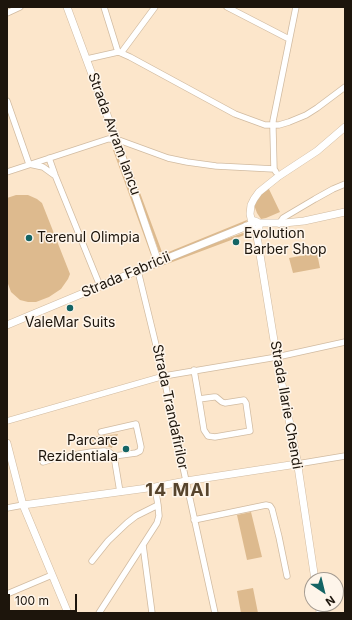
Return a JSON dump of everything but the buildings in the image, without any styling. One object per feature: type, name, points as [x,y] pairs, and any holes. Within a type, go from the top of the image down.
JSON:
[{"type":"street","points":[[7,13],[20,7]]},
{"type":"street","name":"Strada Avram Iancu","points":[[67,7],[116,139],[158,262]]},
{"type":"street","points":[[104,7],[119,52]]},
{"type":"street","points":[[119,52],[155,7]]},
{"type":"street","points":[[227,7],[289,39]]},
{"type":"street","points":[[277,172],[273,125],[296,7]]},
{"type":"street","points":[[87,59],[119,52],[236,114],[254,121],[273,125],[289,122],[306,115],[345,86]]},
{"type":"street","points":[[7,101],[29,164]]},
{"type":"street","points":[[7,172],[108,139],[116,139],[168,158],[187,162],[277,172],[306,159],[345,127]]},
{"type":"street","points":[[48,158],[100,286]]},
{"type":"street","points":[[29,164],[43,167],[55,175]]},
{"type":"street","name":"Strada Ilarie Chendi","points":[[277,172],[256,195],[250,209],[297,464],[314,572]]},
{"type":"street","points":[[279,224],[283,218],[315,198],[345,184]]},
{"type":"street","name":"Strada Fabricii","points":[[7,326],[158,262],[254,225],[304,221],[345,212]]},
{"type":"street","name":"Strada Trandafirilor","points":[[138,271],[164,376],[215,613]]},
{"type":"street","points":[[7,422],[164,376],[277,357],[345,342]]},
{"type":"street","points":[[194,370],[204,430],[208,436],[215,437],[250,431],[246,403],[244,400],[225,403],[214,396],[199,399]]},
{"type":"street","points":[[101,432],[136,424],[141,447],[140,451],[136,453],[114,456]]},
{"type":"street","points":[[7,443],[23,505],[68,613]]},
{"type":"street","points":[[43,462],[56,458],[104,451],[109,452],[114,456],[120,492]]},
{"type":"street","points":[[7,508],[155,487],[345,456]]},
{"type":"street","points":[[99,613],[156,523],[159,516],[155,487]]},
{"type":"street","points":[[92,561],[108,541],[126,523],[158,505]]},
{"type":"street","points":[[194,520],[266,505],[270,506],[272,509],[287,576]]},
{"type":"street","points":[[143,545],[152,613]]},
{"type":"street","points":[[7,594],[52,575]]},
{"type":"shaded area","points":[[123,147],[162,252],[159,252],[122,148]]},
{"type":"shaded area","points":[[115,149],[153,254],[151,255],[113,150]]},
{"type":"shaded area","points":[[268,187],[280,212],[261,219],[254,205],[260,194]]},
{"type":"shaded area","name":"Terenul Olimpia","points":[[16,195],[28,195],[42,203],[70,274],[61,289],[49,297],[36,302],[20,300],[11,292],[7,281],[7,198]]},
{"type":"shaded area","points":[[247,220],[246,224],[167,255],[166,254],[166,253]]},
{"type":"shaded area","points":[[243,233],[250,233],[151,270],[150,269],[192,251]]},
{"type":"shaded area","points":[[317,253],[320,268],[293,273],[289,258]]},
{"type":"shaded area","points":[[118,434],[112,448],[91,441],[91,437]]},
{"type":"shaded area","points":[[251,512],[262,557],[247,560],[237,515]]},
{"type":"shaded area","points":[[253,588],[258,613],[241,613],[237,591]]},
{"type":"place","name":"Terenul Olimpia","points":[[29,238]]},
{"type":"place","name":"Evolution Barber Shop","points":[[236,242]]},
{"type":"place","name":"ValeMar Suits","points":[[70,308]]},
{"type":"place","name":"Parcare Rezidentiala","points":[[126,449]]},
{"type":"district","name":"14 MAI","points":[[178,491]]}]
